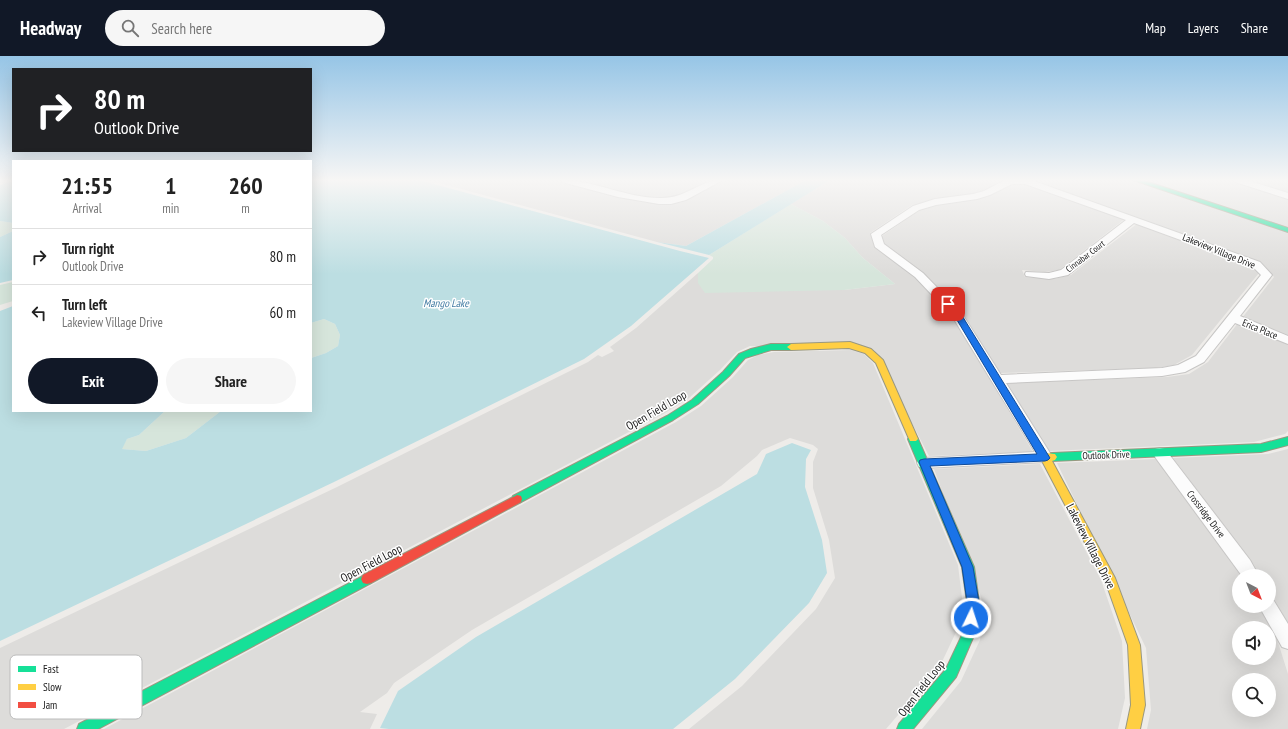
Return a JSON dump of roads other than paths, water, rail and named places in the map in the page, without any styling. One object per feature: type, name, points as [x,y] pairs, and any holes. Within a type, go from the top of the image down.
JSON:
[{"type":"street","name":"Lakeview Village Drive","points":[[911,211],[876,234],[879,245],[919,275],[957,314],[1045,458],[1111,582],[1134,645],[1138,705],[1132,729]]},
{"type":"street","name":"Lakeview Village Drive","points":[[996,379],[1162,372],[1181,369],[1200,359],[1267,275],[1256,264],[1112,211]]},
{"type":"street","points":[[1231,211],[1288,230]]},
{"type":"street","name":"Cinnabar Court","points":[[1030,274],[1049,276],[1064,273],[1134,219]]},
{"type":"street","name":"Erica Place","points":[[1232,318],[1288,340]]},
{"type":"street","name":"Open Field Loop","points":[[142,698],[670,418],[695,402],[726,374],[742,356],[754,351],[771,347],[850,345],[868,352],[880,362],[968,567],[973,602],[969,633],[951,673],[904,729]]},
{"type":"street","name":"Outlook Drive","points":[[924,462],[1261,448],[1288,441]]},
{"type":"street","name":"Crossridge Drive","points":[[1160,453],[1247,569]]},
{"type":"street","points":[[1272,613],[1288,640]]},
{"type":"street","name":"Open Field Loop","points":[[84,729],[103,719]]},
{"type":"water","points":[[0,211],[12,211],[12,223],[0,221]]},
{"type":"water","name":"Mango Lake","points":[[312,211],[534,211],[709,258],[631,326],[584,359],[334,482],[0,641],[0,311],[12,306],[12,412],[164,412],[139,435],[127,439],[122,449],[146,451],[186,438],[220,412],[312,412],[312,358],[326,353],[338,346],[340,335],[335,324],[324,319],[312,323]]},
{"type":"water","points":[[749,211],[779,211],[709,255],[657,242],[686,246]]},
{"type":"water","points":[[12,231],[12,280],[0,283],[0,237]]},
{"type":"water","points":[[792,443],[811,450],[806,459],[805,487],[822,540],[827,573],[809,603],[735,679],[673,729],[380,728],[398,691],[476,637],[757,474],[766,454]]}]
